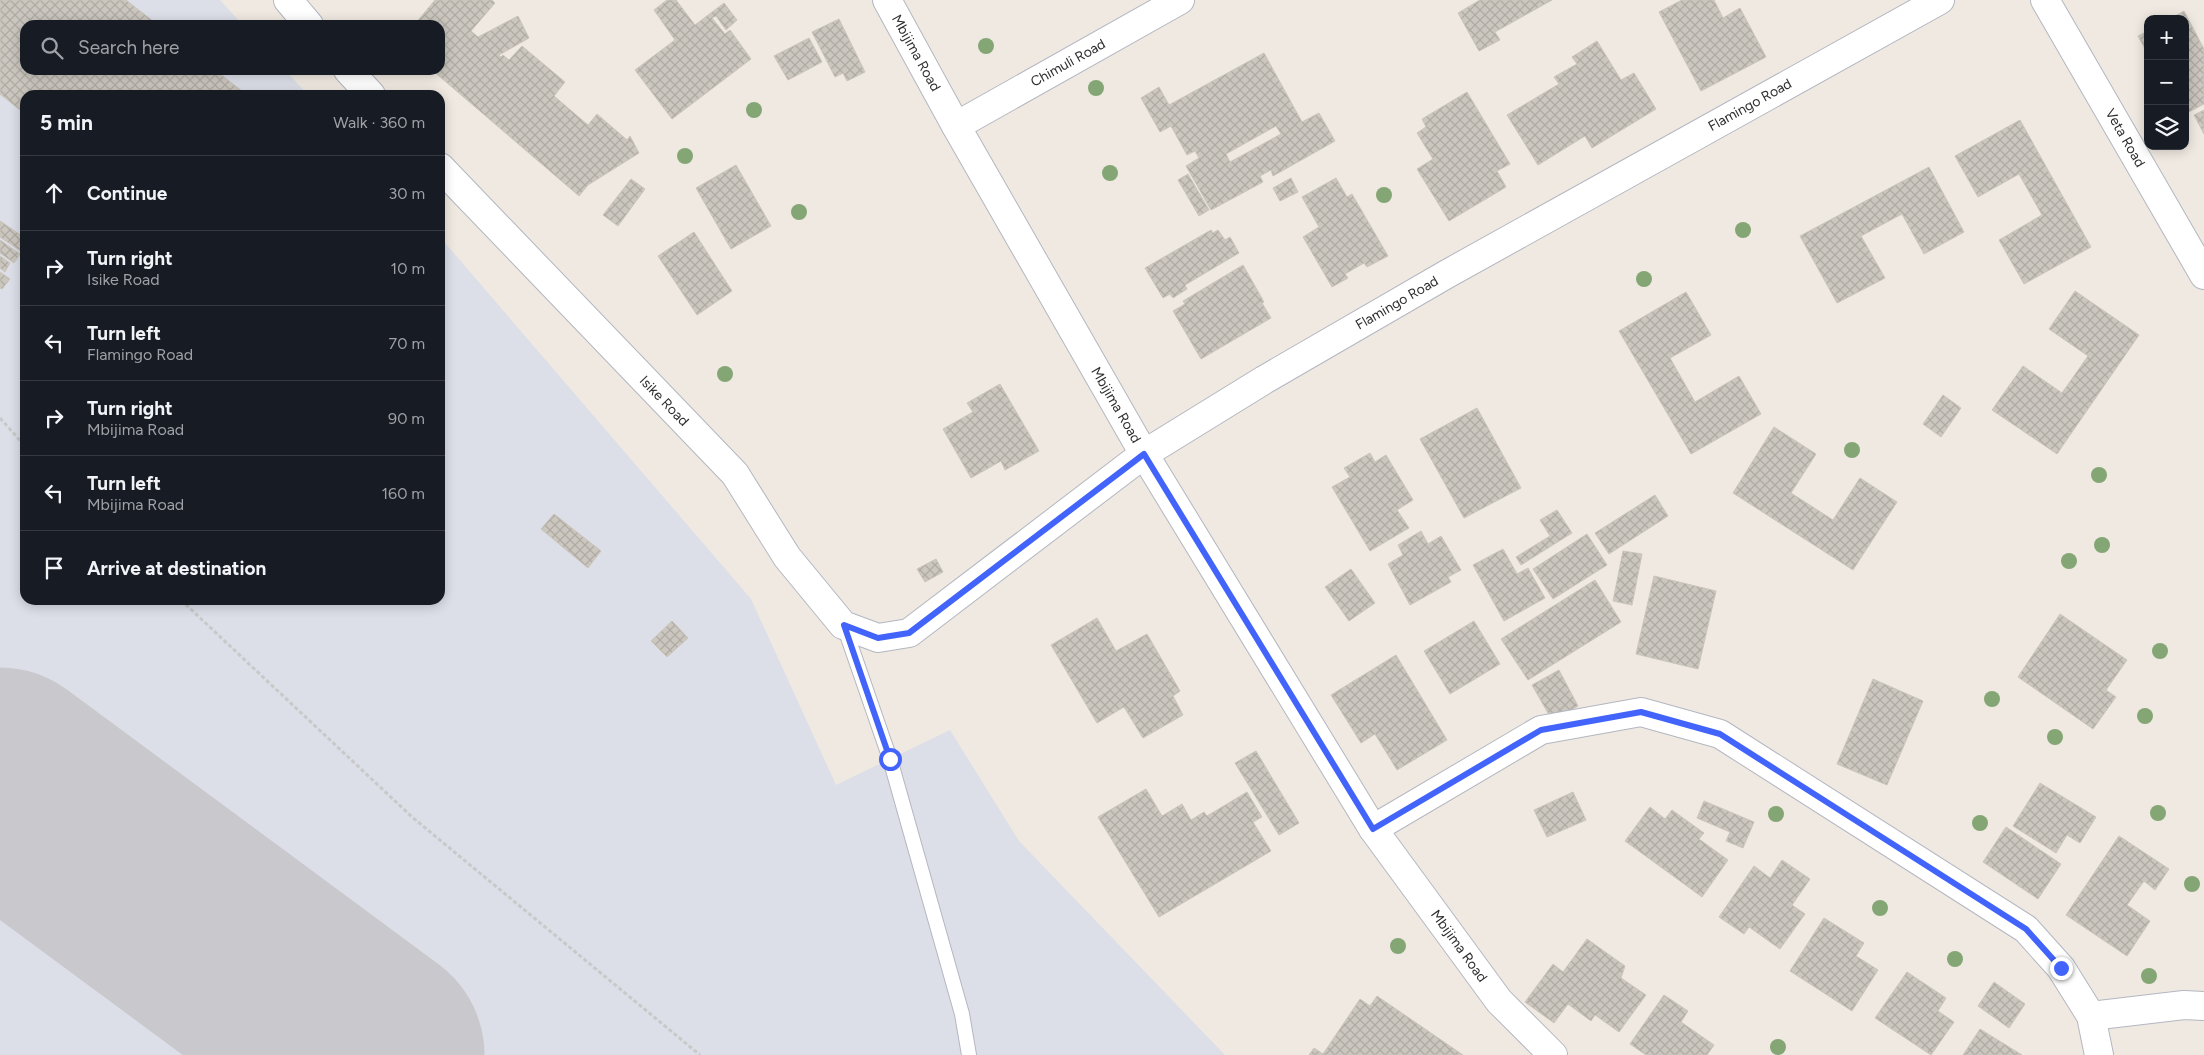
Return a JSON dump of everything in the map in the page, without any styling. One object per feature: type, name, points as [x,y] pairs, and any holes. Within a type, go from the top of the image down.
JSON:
[{"type":"street","points":[[288,0],[306,20]]},
{"type":"street","name":"Mbijima Road","points":[[887,0],[956,126],[1144,454],[1373,829],[1499,1001],[1553,1055]]},
{"type":"street","name":"Chimuli Road","points":[[956,126],[1180,0]]},
{"type":"street","name":"Flamingo Road","points":[[878,638],[909,633],[1144,454],[1264,380],[1447,274],[1940,0]]},
{"type":"street","name":"Veta Road","points":[[2045,0],[2204,276]]},
{"type":"street","points":[[353,75],[366,90]]},
{"type":"street","name":"Isike Road","points":[[445,172],[735,474],[787,557],[844,625],[878,638]]},
{"type":"street","points":[[1373,829],[1541,730],[1641,712],[1720,734],[2026,929],[2061,968],[2091,1016],[2098,1055]]},
{"type":"street","points":[[2091,1016],[2184,1005],[2204,1006]]},
{"type":"lane","points":[[844,625],[890,759],[962,1014],[969,1055]]},
{"type":"path","points":[[0,418],[20,440]]},
{"type":"path","points":[[186,605],[412,817],[700,1055]]},
{"type":"shaded area","points":[[0,0],[220,0],[238,20],[20,20],[20,75],[290,75],[303,90],[20,90],[20,605],[445,605],[445,243],[751,599],[836,785],[950,730],[1019,841],[1225,1055],[0,1055]]},
{"type":"building","points":[[0,0],[126,0],[152,20],[20,20],[20,75],[221,75],[241,90],[20,90],[20,110],[0,94]]},
{"type":"building","points":[[435,0],[492,0],[495,3],[471,31],[478,37],[518,16],[529,38],[499,55],[501,57],[503,55],[509,60],[522,46],[565,82],[554,96],[588,125],[597,114],[627,140],[630,136],[639,153],[588,185],[579,196],[438,75],[445,75],[445,20],[418,20]]},
{"type":"building","points":[[667,0],[676,0],[695,25],[724,3],[737,20],[726,30],[716,16],[712,18],[725,34],[730,30],[751,59],[672,119],[635,70],[675,40],[654,10]]},
{"type":"building","points":[[1480,0],[1552,0],[1495,32],[1500,40],[1479,51],[1458,13]]},
{"type":"building","points":[[1682,0],[1714,0],[1723,18],[1740,8],[1766,57],[1701,91],[1659,12]]},
{"type":"building","points":[[2184,11],[2186,15],[2177,15]]},
{"type":"building","points":[[839,19],[865,72],[847,81],[843,73],[835,77],[812,32]]},
{"type":"building","points":[[2189,20],[2204,49],[2204,104],[2189,112]]},
{"type":"building","points":[[2144,33],[2144,47],[2138,36]]},
{"type":"building","points":[[809,38],[822,62],[788,80],[774,56]]},
{"type":"building","points":[[1597,41],[1621,80],[1634,73],[1656,109],[1592,148],[1585,136],[1538,165],[1507,115],[1559,84],[1554,77],[1577,64],[1572,57]]},
{"type":"building","points":[[1264,53],[1302,122],[1319,113],[1335,141],[1273,176],[1271,170],[1260,176],[1263,182],[1211,210],[1186,166],[1199,158],[1195,151],[1187,155],[1171,126],[1160,132],[1141,98],[1159,87],[1169,105]],"holes":[[[1276,126],[1281,134],[1230,162],[1226,154]]]},
{"type":"building","points":[[1467,92],[1510,164],[1497,171],[1506,187],[1449,221],[1417,169],[1433,159],[1417,133],[1426,127],[1422,119]]},
{"type":"building","points":[[2204,110],[2204,134],[2194,115]]},
{"type":"building","points":[[2020,120],[2091,247],[2024,284],[1999,240],[2042,215],[2019,174],[1978,197],[1955,156]]},
{"type":"building","points":[[736,165],[771,226],[731,249],[696,188]]},
{"type":"building","points":[[1929,167],[1964,232],[1924,254],[1902,214],[1861,236],[1885,278],[1837,303],[1800,236]]},
{"type":"building","points":[[1188,174],[1209,210],[1199,216],[1178,180]]},
{"type":"building","points":[[1291,178],[1298,192],[1280,201],[1273,188]]},
{"type":"building","points":[[1336,178],[1347,197],[1352,194],[1388,256],[1367,267],[1364,263],[1345,274],[1348,278],[1332,287],[1303,237],[1319,227],[1302,197]]},
{"type":"building","points":[[631,179],[645,189],[618,226],[603,215]]},
{"type":"building","points":[[0,221],[20,235],[20,251],[0,237]]},
{"type":"building","points":[[1211,230],[1213,233],[1218,230],[1225,240],[1230,237],[1239,253],[1185,285],[1187,289],[1173,298],[1170,294],[1163,298],[1145,268]]},
{"type":"building","points":[[694,232],[732,291],[697,315],[658,256]]},
{"type":"building","points":[[0,240],[20,254],[14,263],[0,253]]},
{"type":"building","points":[[0,256],[10,263],[5,272],[0,268]]},
{"type":"building","points":[[1243,265],[1271,318],[1201,359],[1173,311],[1185,304],[1183,301]]},
{"type":"building","points":[[0,272],[10,279],[2,289],[0,288]]},
{"type":"building","points":[[2075,291],[2139,335],[2057,454],[1992,410],[2023,366],[2062,393],[2088,356],[2049,329]]},
{"type":"building","points":[[1686,292],[1711,335],[1670,358],[1695,402],[1739,376],[1761,414],[1691,454],[1619,331]]},
{"type":"building","points":[[1000,384],[1039,451],[1005,470],[1001,461],[971,478],[943,429],[973,412],[967,403]]},
{"type":"building","points":[[1943,395],[1961,408],[1941,437],[1923,424]]},
{"type":"building","points":[[1477,408],[1521,488],[1464,518],[1420,439]]},
{"type":"building","points":[[1774,427],[1816,454],[1791,493],[1833,520],[1860,478],[1897,502],[1853,570],[1733,493]]},
{"type":"building","points":[[1370,453],[1375,462],[1386,455],[1413,500],[1397,510],[1409,528],[1370,551],[1332,487],[1350,477],[1344,468]]},
{"type":"building","points":[[1655,495],[1668,516],[1609,554],[1595,533]]},
{"type":"building","points":[[1557,510],[1572,533],[1521,565],[1516,557],[1550,536],[1540,520]]},
{"type":"building","points":[[554,514],[601,551],[588,568],[541,529]]},
{"type":"building","points":[[1421,531],[1428,544],[1441,536],[1461,570],[1448,577],[1451,582],[1410,605],[1388,564],[1403,555],[1398,545]]},
{"type":"building","points":[[1587,534],[1607,565],[1553,599],[1533,569]]},
{"type":"building","points":[[1503,549],[1517,574],[1528,568],[1545,598],[1504,621],[1473,565]]},
{"type":"building","points":[[1623,551],[1642,554],[1632,605],[1613,601]]},
{"type":"building","points":[[936,559],[943,572],[925,582],[917,569]]},
{"type":"building","points":[[1351,569],[1375,603],[1349,621],[1325,587]]},
{"type":"building","points":[[1654,576],[1716,591],[1698,669],[1636,654]]},
{"type":"building","points":[[1595,580],[1621,622],[1528,680],[1501,639]]},
{"type":"building","points":[[2060,614],[2127,660],[2106,690],[2116,697],[2093,729],[2018,677]]},
{"type":"building","points":[[1097,618],[1116,651],[1147,634],[1180,691],[1173,696],[1183,715],[1143,738],[1124,707],[1097,723],[1051,645]]},
{"type":"building","points":[[672,621],[688,638],[667,657],[651,641]]},
{"type":"building","points":[[1474,621],[1500,664],[1450,694],[1424,651]]},
{"type":"building","points":[[1396,655],[1447,740],[1397,770],[1375,734],[1361,743],[1331,695]]},
{"type":"building","points":[[1559,670],[1578,706],[1552,720],[1532,685]]},
{"type":"building","points":[[1873,679],[1923,701],[1887,785],[1837,764]]},
{"type":"building","points":[[1256,751],[1299,823],[1279,835],[1235,763]]},
{"type":"building","points":[[2040,783],[2096,817],[2080,843],[2067,835],[2056,853],[2013,826]]},
{"type":"building","points":[[1146,789],[1162,816],[1182,804],[1191,820],[1204,812],[1207,816],[1247,792],[1262,817],[1253,822],[1271,851],[1159,917],[1098,817]]},
{"type":"building","points":[[1573,792],[1586,820],[1547,837],[1534,810]]},
{"type":"building","points":[[1704,801],[1754,822],[1743,848],[1726,841],[1730,832],[1697,818]]},
{"type":"building","points":[[1650,807],[1665,819],[1672,810],[1704,833],[1699,839],[1728,860],[1702,897],[1625,841]]},
{"type":"building","points":[[2006,827],[2061,864],[2038,899],[1983,862]]},
{"type":"building","points":[[2119,836],[2169,869],[2155,890],[2144,881],[2127,905],[2150,921],[2127,956],[2066,915]]},
{"type":"building","points":[[1782,860],[1810,879],[1792,905],[1805,914],[1780,949],[1749,927],[1744,934],[1719,917],[1754,866],[1770,878]]},
{"type":"building","points":[[1824,918],[1864,943],[1856,956],[1878,970],[1852,1011],[1790,971]]},
{"type":"building","points":[[1587,939],[1625,966],[1621,978],[1646,995],[1619,1032],[1595,1015],[1591,1021],[1568,1004],[1554,1023],[1525,1002],[1553,964],[1563,972]]},
{"type":"building","points":[[1907,972],[1946,998],[1938,1011],[1954,1022],[1931,1055],[1875,1018]]},
{"type":"building","points":[[1994,982],[2025,1004],[2009,1028],[1978,1006]]},
{"type":"building","points":[[1664,995],[1688,1011],[1681,1022],[1714,1045],[1707,1055],[1646,1055],[1630,1044]]},
{"type":"building","points":[[1377,996],[1463,1055],[1309,1055],[1314,1048],[1323,1054],[1360,999],[1370,1006]]},
{"type":"building","points":[[1980,1029],[2022,1055],[1963,1055]]},
{"type":"runway","points":[[0,780],[372,1055]]},
{"type":"route","points":[[890,759],[844,625],[878,638],[909,633],[1144,454],[1373,829],[1541,730],[1641,712],[1720,734],[2026,929],[2061,968]]}]
